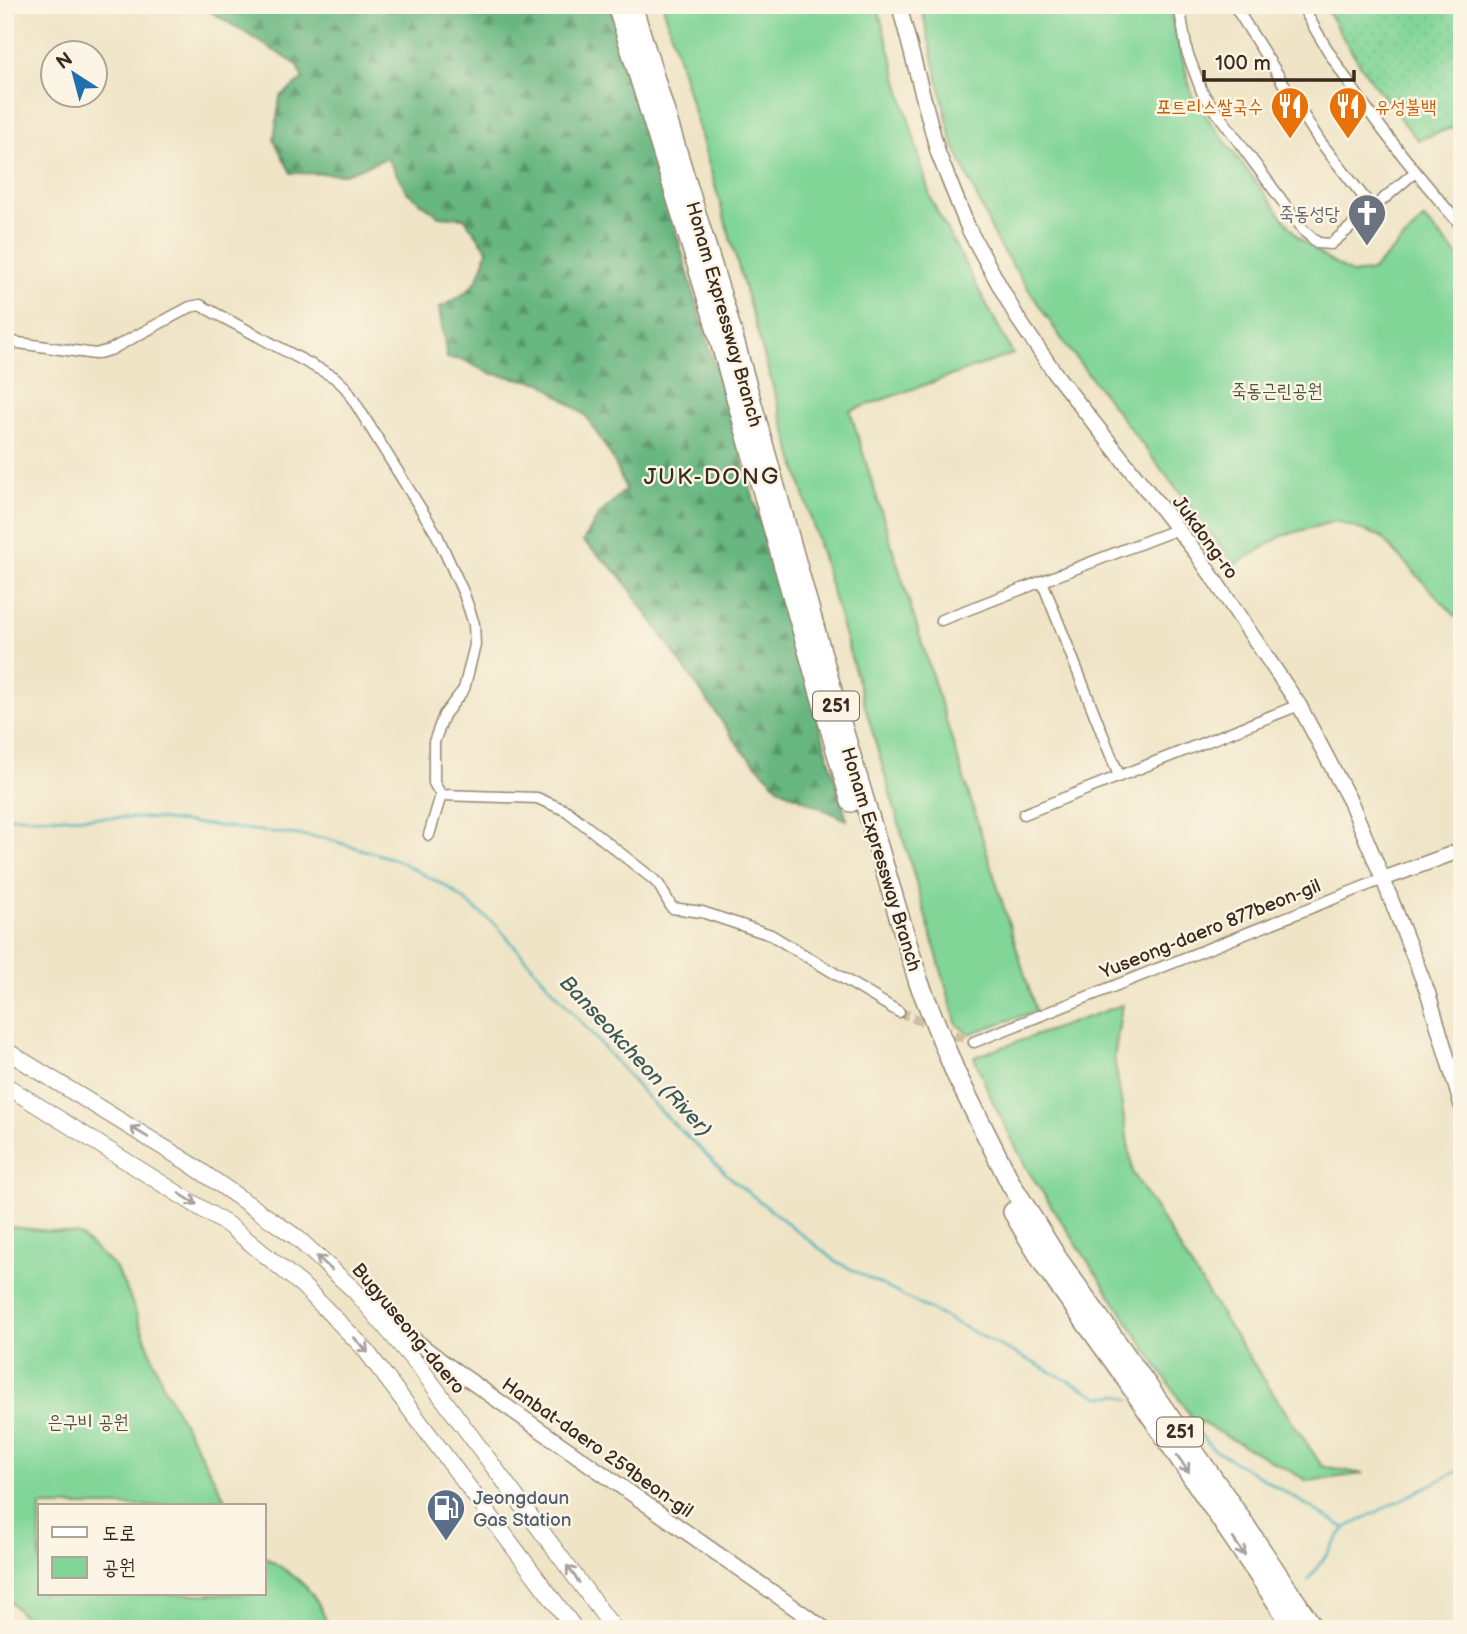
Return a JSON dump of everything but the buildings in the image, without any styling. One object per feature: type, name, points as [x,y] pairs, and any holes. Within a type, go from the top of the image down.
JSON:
[{"type":"highway","name":"Honam Expressway Branch","points":[[617,5],[712,313],[829,731],[908,991],[945,1079],[1000,1190],[1045,1266],[1126,1367]]},
{"type":"highway","name":"Honam Expressway Branch","points":[[632,5],[725,308],[842,726],[919,983],[956,1074],[1011,1184],[1126,1367],[1216,1497],[1314,1629]]},
{"type":"highway","name":"Honam Expressway Branch","points":[[1216,1497],[1295,1629]]},
{"type":"main road","name":"Bugyuseong-daero","points":[[5,1050],[189,1163],[296,1237],[355,1291],[421,1368],[614,1629]]},
{"type":"main road","points":[[5,1085],[231,1227],[302,1285],[364,1348],[575,1629]]},
{"type":"street","name":"Jukdong-ro","points":[[899,5],[938,153],[969,230],[1018,319],[1057,376],[1178,529],[1299,705],[1351,803],[1383,879],[1428,993],[1462,1107]]},
{"type":"street","points":[[1179,5],[1187,52],[1202,92],[1305,232],[1318,243],[1331,244],[1415,172]]},
{"type":"street","points":[[1234,5],[1319,140],[1373,209]]},
{"type":"street","points":[[1302,5],[1359,100],[1462,227]]},
{"type":"street","points":[[5,341],[95,354],[110,351],[200,304],[334,377],[346,388],[437,535],[464,594],[474,624],[475,645],[464,689],[444,715],[434,742],[435,783],[441,795],[429,835]]},
{"type":"street","points":[[941,620],[1178,529]]},
{"type":"street","points":[[1042,581],[1119,776]]},
{"type":"street","points":[[1024,814],[1299,705]]},
{"type":"street","points":[[441,795],[537,798],[554,804],[568,811],[653,879],[672,908],[702,912],[771,934],[899,1012]]},
{"type":"street","name":"Yuseong-daero 877beon-gil","points":[[974,1042],[1462,850]]},
{"type":"street","name":"Hanbat-daero 259beon-gil","points":[[355,1291],[383,1307],[418,1344],[825,1629]]},
{"type":"green space","points":[[200,5],[610,5],[847,820],[780,789],[741,749],[620,575],[583,541],[599,515],[626,489],[613,459],[586,416],[542,383],[489,373],[464,360],[447,358],[439,308],[458,298],[472,286],[482,270],[487,249],[464,218],[439,216],[408,193],[387,158],[345,174],[291,173],[274,140],[280,97],[303,79],[296,64]]},
{"type":"green space","points":[[663,5],[877,5],[931,200],[1013,354],[850,411],[1036,1011],[969,1034],[957,1025]]},
{"type":"green space","name":"죽동근린공원","points":[[921,5],[1169,5],[1193,99],[1298,237],[1353,274],[1372,271],[1424,219],[1462,260],[1462,623],[1380,536],[1335,521],[1282,536],[1235,565],[1065,344],[997,242],[952,141]]},
{"type":"green space","points":[[1324,5],[1462,5],[1462,124],[1418,140],[1368,75]]},
{"type":"green space","points":[[1122,1005],[1114,1058],[1133,1173],[1227,1324],[1322,1466],[1363,1474],[1308,1481],[1191,1417],[1027,1169],[992,1100],[974,1057]]},
{"type":"green space","name":"은구비 공원","points":[[5,1228],[78,1234],[115,1267],[129,1295],[165,1390],[228,1504],[38,1504],[38,1596],[266,1596],[266,1557],[287,1571],[312,1594],[329,1629],[112,1629],[108,1624],[100,1629],[34,1629],[5,1595]]},
{"type":"waterway","name":"Banseokcheon (River)","points":[[5,817],[148,818],[324,838],[397,860],[449,888],[497,926],[653,1104],[735,1182],[837,1262],[1100,1397],[1120,1395],[1130,1400]]},
{"type":"waterway","name":"Banseokcheon (River)","points":[[1187,1426],[1196,1430],[1212,1448],[1345,1528],[1462,1469]]},
{"type":"waterway","points":[[1308,1580],[1345,1529]]},
{"type":"tunnel","points":[[899,1012],[974,1042]]},
{"type":"place","name":"포트리스쌀국수","points":[[1290,140]]},
{"type":"place","name":"유성불백","points":[[1348,140]]},
{"type":"place","name":"죽동성당","points":[[1367,247]]},
{"type":"place","name":"Jeongdaun Gas Station","points":[[446,1542]]},
{"type":"district","name":"JUK-DONG","points":[[712,476]]}]
